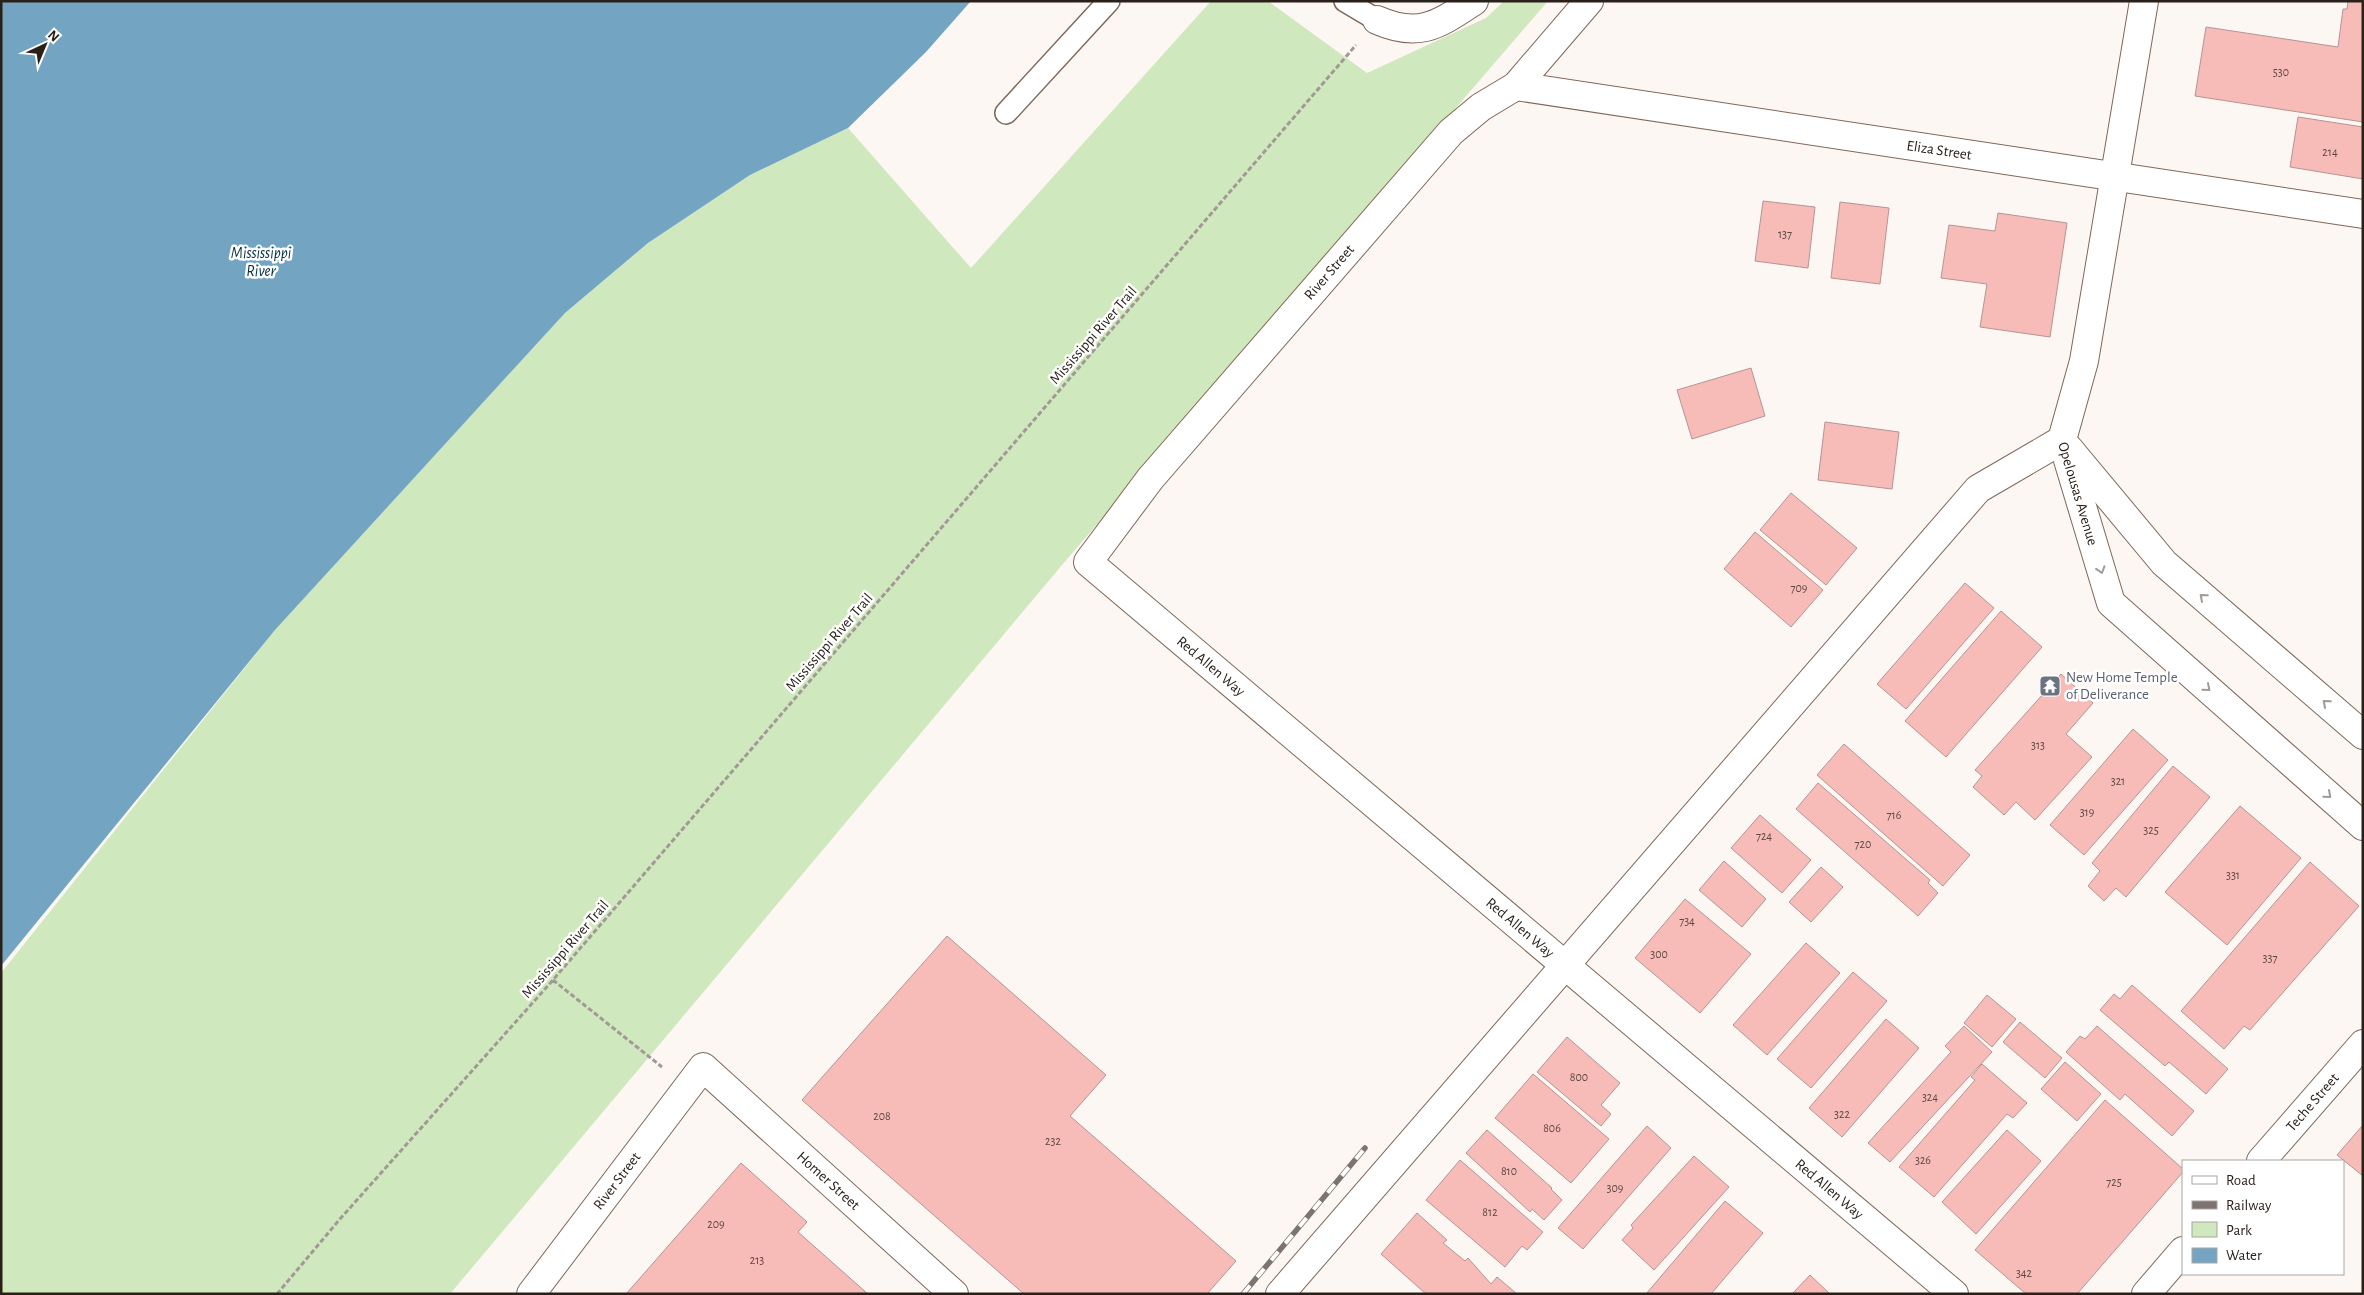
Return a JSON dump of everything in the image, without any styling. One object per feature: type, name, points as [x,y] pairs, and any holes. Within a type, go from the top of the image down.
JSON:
[{"type":"street","points":[[1378,20],[1397,29],[1420,29],[1443,22],[1474,1]]},
{"type":"street","name":"River Street","points":[[1088,562],[1150,480],[1451,132],[1481,107],[1516,86],[1589,1]]},
{"type":"street","points":[[1280,1294],[1564,964],[1978,489],[2062,440],[2084,361],[2144,1]]},
{"type":"street","name":"Eliza Street","points":[[1516,86],[2363,214]]},
{"type":"street","name":"Opelousas Avenue","points":[[2062,440],[2164,563],[2363,735]]},
{"type":"street","name":"Opelousas Avenue","points":[[2062,440],[2111,604],[2363,826]]},
{"type":"street","name":"Red Allen Way","points":[[1088,562],[1954,1294]]},
{"type":"street","name":"Teche Street","points":[[2262,1160],[2363,1044]]},
{"type":"street","name":"River Street","points":[[531,1294],[703,1067]]},
{"type":"street","name":"Homer Street","points":[[703,1067],[954,1294]]},
{"type":"street","points":[[2146,1294],[2182,1253]]},
{"type":"lane","points":[[1006,113],[1109,1]]},
{"type":"lane","points":[[1345,1],[1378,20]]},
{"type":"path","name":"Mississippi River Trail","points":[[277,1294],[340,1219],[553,980],[1378,20]]},
{"type":"path","points":[[553,980],[659,1067],[703,1067]]},
{"type":"green space","points":[[1211,1],[1268,1],[1367,73],[1486,18],[1504,1],[1548,1],[1062,565],[450,1294],[1,1294],[1,973],[275,630],[565,313],[648,243],[750,175],[848,128],[971,268]]},
{"type":"water","name":"Mississippi River","points":[[1,1],[971,1],[926,52],[848,128],[750,175],[648,243],[565,313],[275,630],[1,966]]},
{"type":"building","points":[[2348,1],[2363,1],[2363,122],[2195,96],[2206,27],[2338,47],[2343,9],[2347,9]]},
{"type":"building","points":[[2298,117],[2363,127],[2363,179],[2290,167]]},
{"type":"building","points":[[1763,201],[1815,207],[1808,268],[1755,261]]},
{"type":"building","points":[[1840,202],[1889,208],[1880,284],[1831,278]]},
{"type":"building","points":[[1998,213],[2067,223],[2050,337],[1980,327],[1987,284],[1941,278],[1949,225],[1995,231]]},
{"type":"building","points":[[1751,368],[1765,416],[1692,439],[1677,390]]},
{"type":"building","points":[[1825,422],[1899,432],[1892,489],[1818,480]]},
{"type":"building","points":[[1791,493],[1857,548],[1826,585],[1760,530]]},
{"type":"building","points":[[1755,532],[1823,590],[1791,627],[1724,569]]},
{"type":"building","points":[[1965,583],[1994,608],[1906,709],[1877,684]]},
{"type":"building","points":[[2001,611],[2042,647],[1946,757],[1905,721]]},
{"type":"building","points":[[2061,674],[2093,703],[2066,734],[2092,757],[2035,820],[2016,802],[2004,815],[1973,787],[1982,776],[1975,770]]},
{"type":"building","points":[[2133,729],[2168,760],[2084,855],[2050,825]]},
{"type":"building","points":[[1844,744],[1970,855],[1943,886],[1817,775]]},
{"type":"building","points":[[2173,766],[2210,797],[2126,897],[2116,888],[2104,901],[2088,886],[2100,871],[2092,863]]},
{"type":"building","points":[[1818,783],[1930,880],[1928,883],[1938,893],[1918,916],[1796,809]]},
{"type":"building","points":[[2240,806],[2301,858],[2227,945],[2165,892]]},
{"type":"building","points":[[1760,815],[1811,860],[1782,893],[1731,848]]},
{"type":"building","points":[[1724,861],[1766,899],[1742,927],[1699,890]]},
{"type":"building","points":[[2310,862],[2359,906],[2250,1030],[2244,1026],[2224,1049],[2181,1011]]},
{"type":"building","points":[[1821,867],[1843,887],[1811,922],[1789,902]]},
{"type":"building","points":[[1685,899],[1751,954],[1700,1013],[1635,958]]},
{"type":"building","points":[[947,936],[1106,1075],[1070,1116],[1236,1261],[1207,1294],[1024,1294],[802,1100]]},
{"type":"building","points":[[1806,943],[1840,973],[1767,1055],[1733,1025]]},
{"type":"building","points":[[1853,972],[1887,1001],[1811,1088],[1777,1059]]},
{"type":"building","points":[[2132,985],[2228,1069],[2206,1094],[2169,1062],[2165,1066],[2100,1010],[2114,994],[2120,999]]},
{"type":"building","points":[[1987,995],[2016,1019],[1992,1047],[1964,1023]]},
{"type":"building","points":[[1886,1019],[1919,1048],[1842,1137],[1809,1108]]},
{"type":"building","points":[[2020,1022],[2062,1058],[2045,1078],[2003,1042]]},
{"type":"building","points":[[1964,1026],[1992,1052],[1890,1162],[1868,1143],[1951,1052],[1945,1046]]},
{"type":"building","points":[[2097,1026],[2194,1111],[2172,1136],[2125,1094],[2120,1100],[2066,1052],[2080,1036],[2085,1039]]},
{"type":"building","points":[[1567,1037],[1620,1083],[1601,1105],[1611,1114],[1601,1126],[1537,1072]]},
{"type":"building","points":[[2065,1062],[2101,1094],[2077,1121],[2041,1089]]},
{"type":"building","points":[[1982,1064],[2027,1103],[2013,1118],[2007,1114],[1934,1197],[1899,1167],[1975,1080],[1971,1077]]},
{"type":"building","points":[[1533,1074],[1609,1139],[1571,1183],[1495,1118]]},
{"type":"building","points":[[2105,1100],[2182,1168],[2182,1173],[2077,1294],[2026,1294],[1975,1250]]},
{"type":"building","points":[[2363,1125],[2363,1176],[2337,1155]]},
{"type":"building","points":[[1647,1126],[1671,1148],[1583,1249],[1558,1228]]},
{"type":"building","points":[[1487,1130],[1552,1188],[1562,1200],[1544,1220],[1532,1209],[1530,1212],[1466,1153]]},
{"type":"building","points":[[2007,1130],[2041,1161],[1976,1234],[1942,1202]]},
{"type":"building","points":[[1694,1156],[1729,1187],[1654,1270],[1622,1240],[1633,1228],[1631,1225]]},
{"type":"building","points":[[1460,1160],[1543,1232],[1527,1250],[1522,1246],[1505,1267],[1426,1200]]},
{"type":"building","points":[[741,1163],[807,1222],[798,1232],[868,1294],[626,1294]]},
{"type":"building","points":[[1725,1201],[1763,1233],[1711,1294],[1646,1294]]},
{"type":"building","points":[[1417,1213],[1447,1240],[1443,1243],[1465,1261],[1468,1258],[1491,1284],[1497,1277],[1517,1294],[1426,1294],[1381,1254]]},
{"type":"building","points":[[1810,1275],[1830,1294],[1792,1294]]},
{"type":"railway","points":[[1243,1294],[1365,1148]]},
{"type":"place","name":"New Home Temple of Deliverance","points":[[2050,686]]}]
